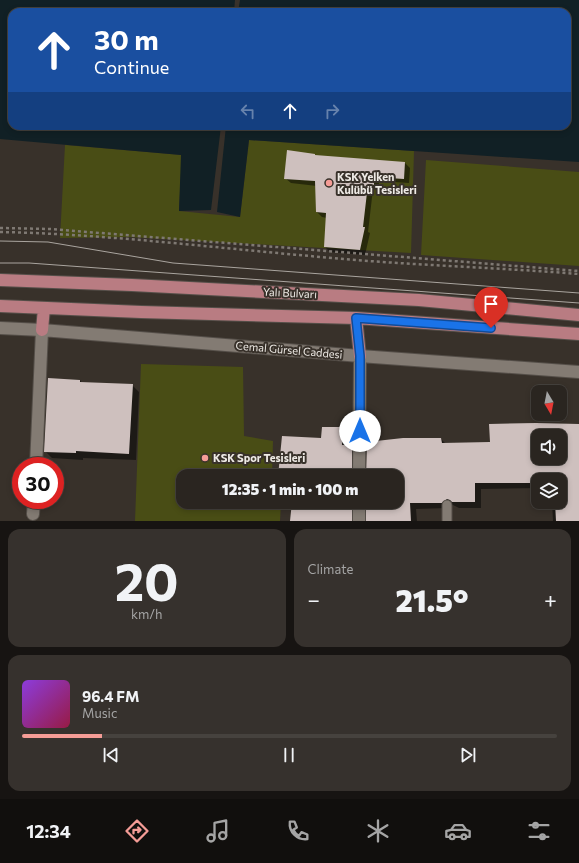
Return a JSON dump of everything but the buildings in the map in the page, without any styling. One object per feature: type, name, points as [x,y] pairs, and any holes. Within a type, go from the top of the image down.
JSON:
[{"type":"main road","name":"Yalı Bulvarı","points":[[0,280],[132,284],[411,300],[579,315]]},
{"type":"main road","name":"Yalı Bulvarı","points":[[0,306],[356,318],[579,334]]},
{"type":"main road","points":[[42,330],[44,308]]},
{"type":"main road","points":[[356,318],[360,356]]},
{"type":"street","name":"Cemal Gürsel Caddesi","points":[[0,328],[579,372]]},
{"type":"street","points":[[36,457],[42,330]]},
{"type":"street","points":[[360,356],[360,469]]},
{"type":"street","points":[[33,509],[33,514]]},
{"type":"street","points":[[359,509],[359,521]]},
{"type":"lane","points":[[447,505],[448,521]]},
{"type":"path","points":[[0,228],[50,229],[579,273]]},
{"type":"path","points":[[0,232],[46,233],[199,245],[319,257],[579,273]]},
{"type":"green space","name":"KSK Yelken Kulübü Tesisleri","points":[[249,140],[414,151],[411,253],[130,237],[60,238],[65,145],[182,155],[179,211],[240,217]]},
{"type":"green space","points":[[426,160],[579,172],[579,266],[421,255]]},
{"type":"green space","name":"KSK Spor Tesisleri","points":[[141,364],[243,367],[244,436],[273,441],[272,469],[176,469],[176,509],[281,509],[280,521],[135,521]]},
{"type":"shaded area","points":[[0,0],[235,0],[234,8],[8,8],[8,130],[221,130],[211,210],[179,211],[181,155],[0,139]]},
{"type":"shaded area","points":[[240,0],[579,0],[579,162],[249,140],[240,217],[217,212],[226,130],[571,130],[571,8],[239,8]]},
{"type":"tram line","points":[[0,241],[48,242],[173,263],[579,293]]},
{"type":"tram line","points":[[0,263],[29,263],[579,303]]},
{"type":"place","name":"KSK Yelken Kulübü Tesisleri","points":[[329,183]]},
{"type":"place","name":"KSK Spor Tesisleri","points":[[205,458]]},
{"type":"route","points":[[360,431],[360,356],[356,318],[491,328]]}]
